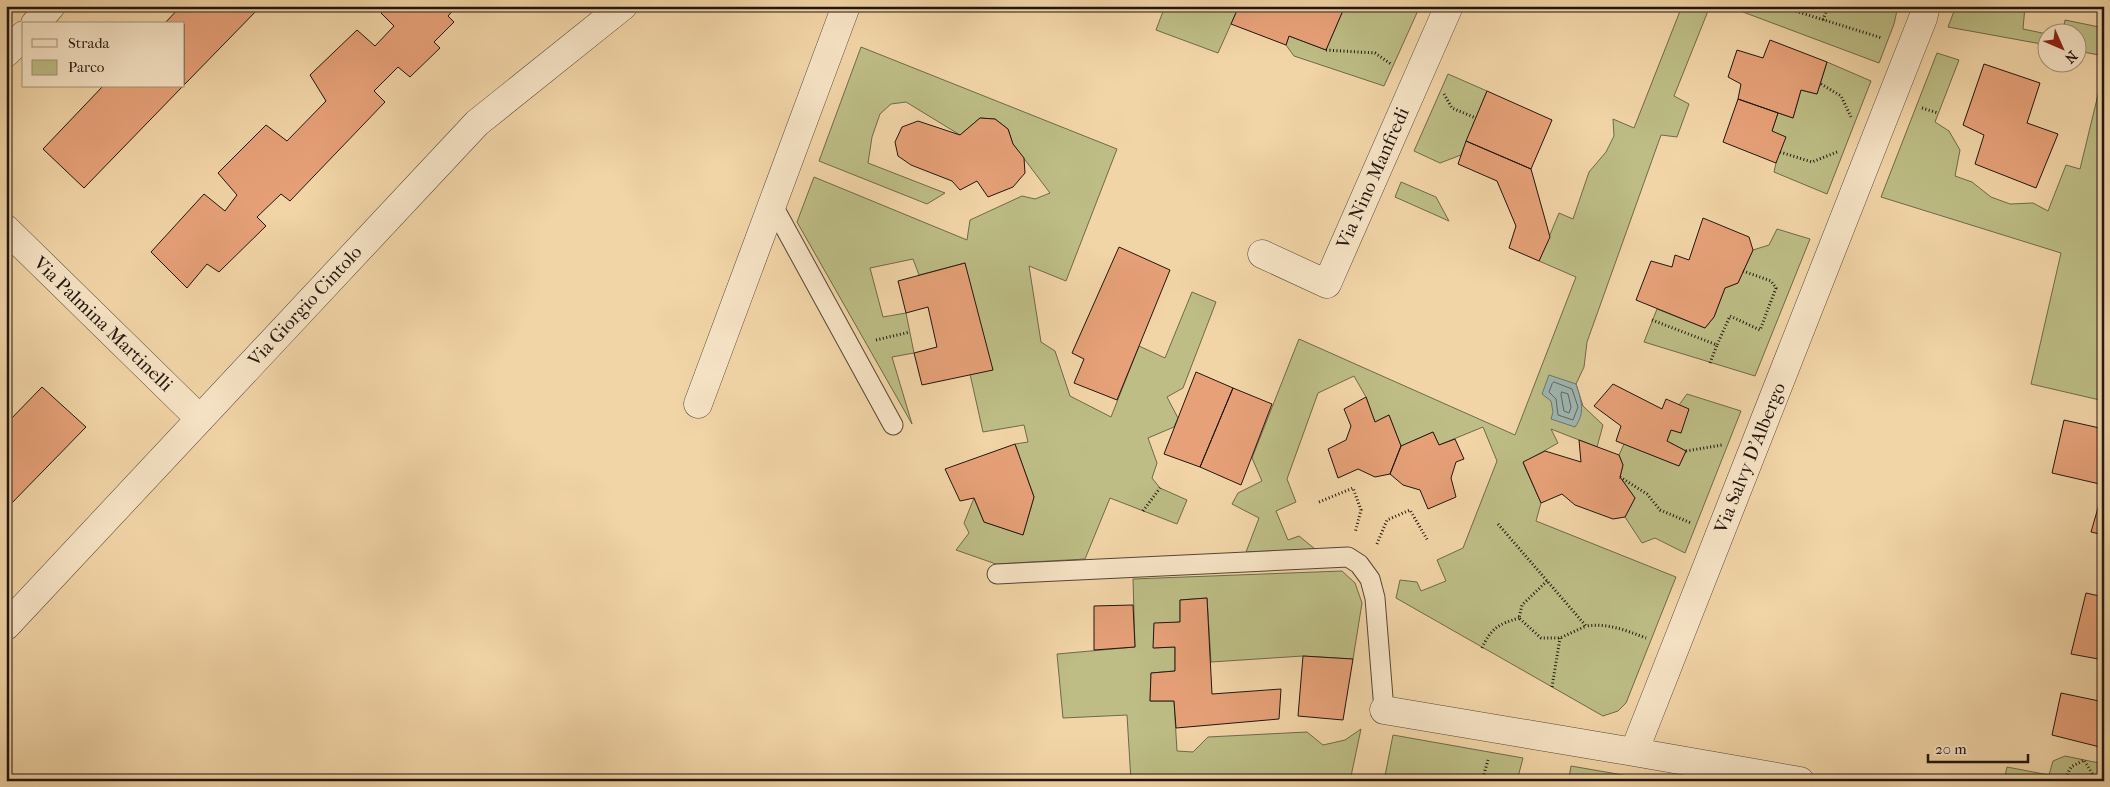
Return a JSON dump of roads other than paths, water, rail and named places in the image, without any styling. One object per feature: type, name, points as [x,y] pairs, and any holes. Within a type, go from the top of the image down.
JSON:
[{"type":"street","points":[[37,22],[52,6]]},
{"type":"street","name":"Via Giorgio Cintolo","points":[[6,626],[477,123],[623,6]]},
{"type":"street","points":[[698,404],[846,6]]},
{"type":"street","name":"Via Nino Manfredi","points":[[1262,254],[1327,284],[1449,6]]},
{"type":"street","name":"Via Salvy D'Albergo","points":[[1634,752],[1916,37],[1926,6]]},
{"type":"street","points":[[6,54],[22,37]]},
{"type":"street","name":"Via Palmina Martinelli","points":[[6,229],[200,419]]},
{"type":"street","points":[[1384,710],[1800,781]]},
{"type":"lane","points":[[772,204],[892,425]]},
{"type":"lane","points":[[997,574],[1348,557],[1359,564],[1370,579],[1375,598],[1384,710]]},
{"type":"water","points":[[1549,375],[1576,384],[1581,401],[1581,411],[1575,427],[1551,419],[1553,412],[1551,401],[1542,394]]}]
